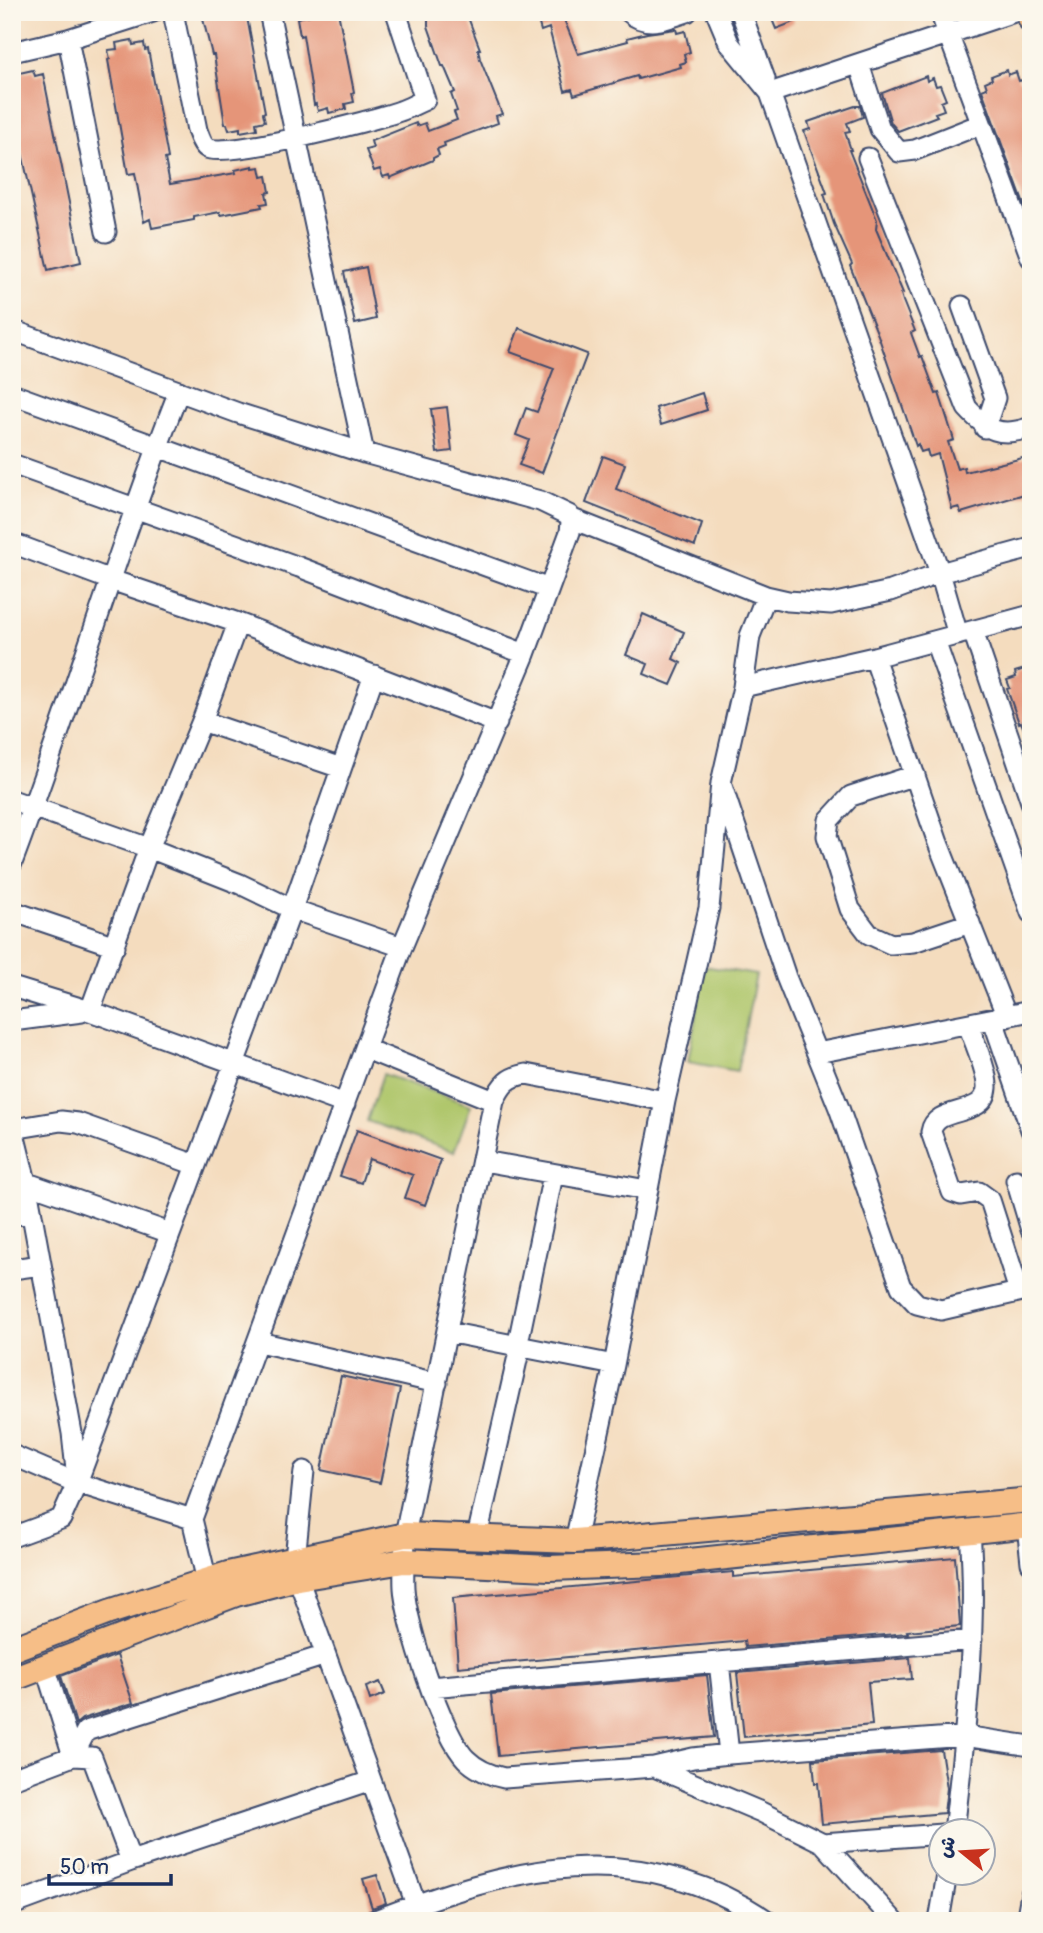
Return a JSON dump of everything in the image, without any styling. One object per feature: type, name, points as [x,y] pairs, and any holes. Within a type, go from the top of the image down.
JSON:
[{"type":"main road","points":[[1028,12],[1031,20]]},
{"type":"main road","points":[[12,1679],[297,1569],[405,1535],[575,1541],[1031,1500]]},
{"type":"main road","points":[[12,1649],[109,1612],[207,1581],[297,1569],[404,1561],[550,1568],[615,1567],[1029,1525]]},
{"type":"street","points":[[12,52],[68,39],[153,12]]},
{"type":"street","points":[[173,12],[194,119],[204,147],[208,150],[228,150],[296,138],[400,111],[425,100],[396,12]]},
{"type":"street","points":[[269,12],[364,453]]},
{"type":"street","points":[[629,12],[643,21],[656,21],[687,12]]},
{"type":"street","points":[[716,12],[729,43],[770,93]]},
{"type":"street","points":[[741,12],[940,573],[1031,802]]},
{"type":"street","points":[[940,12],[1031,258]]},
{"type":"street","points":[[770,93],[1014,12]]},
{"type":"street","points":[[68,39],[106,232]]},
{"type":"street","points":[[859,64],[880,129],[899,152],[915,150],[981,124]]},
{"type":"street","points":[[868,158],[967,408],[985,428],[1013,433],[1031,427]]},
{"type":"street","points":[[962,306],[995,398],[985,428]]},
{"type":"street","points":[[12,330],[238,413],[364,453],[540,501],[557,508],[570,518],[766,596],[788,601],[831,604],[891,591],[940,573],[1031,548]]},
{"type":"street","points":[[12,863],[34,806],[135,506],[179,391]]},
{"type":"street","points":[[12,394],[549,589]]},
{"type":"street","points":[[12,464],[135,506],[525,654]]},
{"type":"street","points":[[207,1581],[192,1519],[402,947],[525,654],[570,532],[570,518]]},
{"type":"street","points":[[12,543],[238,623],[497,723]]},
{"type":"street","points":[[575,1541],[614,1366],[665,1101],[709,908],[721,783],[743,687],[750,636],[766,596]]},
{"type":"street","points":[[743,687],[874,657],[1031,615]]},
{"type":"street","points":[[90,1011],[149,848],[202,721],[238,623]]},
{"type":"street","points":[[935,641],[1031,913]]},
{"type":"street","points":[[874,657],[938,843],[970,923],[1031,1130]]},
{"type":"street","points":[[12,1537],[61,1519],[77,1483],[292,909],[374,675]]},
{"type":"street","points":[[202,721],[341,768]]},
{"type":"street","points":[[915,775],[851,796],[829,820],[827,836],[850,909],[869,934],[891,944],[913,942],[970,923]]},
{"type":"street","points":[[721,783],[786,977],[839,1108],[896,1276],[908,1297],[929,1308],[941,1310],[1025,1290],[990,1200],[979,1192],[961,1195],[952,1192],[931,1132],[935,1121],[977,1105],[987,1092],[987,1081],[968,1025]]},
{"type":"street","points":[[12,800],[149,848],[240,884],[292,909],[402,947]]},
{"type":"street","points":[[12,911],[115,946]]},
{"type":"street","points":[[12,987],[90,1011],[345,1104]]},
{"type":"street","points":[[12,1021],[90,1011]]},
{"type":"street","points":[[817,1053],[1031,1012]]},
{"type":"street","points":[[366,1049],[494,1101]]},
{"type":"street","points":[[665,1101],[526,1074],[511,1076],[500,1088],[494,1101],[405,1535],[404,1590],[410,1625],[430,1687],[458,1749],[473,1765],[493,1775],[515,1778],[654,1768],[729,1754],[964,1736],[1031,1746]]},
{"type":"street","points":[[77,1483],[72,1433],[41,1265],[21,1214],[13,1127],[61,1121],[78,1123],[196,1165]]},
{"type":"street","points":[[483,1161],[647,1191]]},
{"type":"street","points":[[477,1537],[520,1347],[519,1338],[553,1175]]},
{"type":"street","points":[[19,1180],[170,1233]]},
{"type":"street","points":[[1016,1180],[1031,1230]]},
{"type":"street","points":[[12,1269],[41,1265]]},
{"type":"street","points":[[447,1332],[614,1366]]},
{"type":"street","points":[[258,1342],[437,1383]]},
{"type":"street","points":[[12,1455],[77,1483],[192,1519]]},
{"type":"street","points":[[304,1471],[297,1569],[419,1912]]},
{"type":"street","points":[[1029,1525],[1031,1563]]},
{"type":"street","points":[[955,1818],[972,1640],[974,1589],[970,1532]]},
{"type":"street","points":[[430,1687],[972,1640]]},
{"type":"street","points":[[73,1756],[86,1731],[326,1655]]},
{"type":"street","points":[[719,1662],[729,1754]]},
{"type":"street","points":[[45,1666],[73,1756]]},
{"type":"street","points":[[12,1779],[73,1756],[92,1757],[131,1861]]},
{"type":"street","points":[[654,1768],[773,1817],[823,1843],[894,1921]]},
{"type":"street","points":[[12,1905],[131,1861],[371,1781]]},
{"type":"street","points":[[823,1843],[928,1835]]},
{"type":"street","points":[[373,1921],[419,1912],[480,1883],[537,1870],[576,1866],[623,1867],[705,1886],[768,1921]]},
{"type":"street","points":[[939,1921],[945,1888]]},
{"type":"street","points":[[1026,1921],[1031,1894]]},
{"type":"green space","points":[[704,966],[756,975],[737,1071],[688,1062]]},
{"type":"green space","points":[[383,1074],[471,1105],[454,1152],[367,1121]]},
{"type":"building","points":[[204,12],[246,12],[265,112],[265,121],[256,123],[257,129],[240,132],[240,128],[229,130],[225,124],[214,55],[202,15]]},
{"type":"building","points":[[311,12],[338,12],[354,92],[354,102],[345,104],[346,109],[329,113],[328,108],[318,111],[316,104],[314,105],[303,35],[300,36],[297,18],[311,15]]},
{"type":"building","points":[[444,12],[466,12],[480,49],[480,59],[502,114],[496,116],[498,123],[444,143],[445,146],[437,149],[439,155],[433,160],[390,178],[389,175],[383,177],[380,169],[374,171],[366,150],[373,148],[371,141],[416,123],[417,126],[425,123],[428,131],[457,120],[451,94],[455,92],[442,66],[428,26],[428,18]]},
{"type":"building","points":[[538,12],[561,12],[578,54],[628,41],[627,38],[676,29],[677,33],[685,31],[690,52],[684,54],[686,62],[680,64],[681,67],[638,79],[637,76],[574,95],[572,89],[565,91],[549,28],[541,31]]},
{"type":"building","points":[[769,12],[791,12],[794,22],[776,29]]},
{"type":"building","points":[[132,40],[133,45],[144,43],[145,50],[148,49],[168,158],[165,159],[170,184],[236,173],[235,170],[253,166],[260,167],[262,177],[267,176],[270,192],[266,193],[268,203],[261,204],[262,207],[221,215],[220,212],[152,228],[150,219],[144,222],[135,173],[128,174],[108,60],[108,50],[117,49],[116,43]]},
{"type":"building","points":[[33,70],[35,76],[43,74],[81,262],[48,270],[12,108],[12,80],[16,79],[15,74]]},
{"type":"building","points":[[1007,70],[1008,75],[1016,72],[1019,81],[1022,80],[1031,106],[1030,221],[982,90],[987,88],[985,82],[992,79],[991,76]]},
{"type":"building","points":[[926,76],[927,81],[933,78],[936,86],[940,85],[946,100],[941,102],[944,110],[935,113],[937,116],[898,131],[891,123],[882,93]]},
{"type":"building","points":[[860,106],[863,117],[847,123],[850,131],[845,132],[849,150],[877,220],[876,229],[903,293],[903,301],[915,331],[911,333],[936,394],[939,393],[954,440],[948,442],[957,469],[964,467],[965,472],[1031,456],[1031,492],[961,513],[959,507],[952,509],[938,454],[929,457],[927,450],[921,452],[918,444],[916,446],[878,335],[850,266],[852,264],[834,224],[824,194],[827,193],[804,131],[810,129],[808,122]]},
{"type":"building","points":[[366,267],[376,319],[355,324],[344,272]]},
{"type":"building","points":[[519,328],[587,354],[542,473],[519,465],[529,440],[516,435],[526,408],[537,412],[554,368],[510,352]]},
{"type":"building","points":[[702,393],[707,410],[661,425],[656,408]]},
{"type":"building","points":[[447,407],[452,451],[437,453],[431,409]]},
{"type":"building","points":[[603,456],[625,464],[616,489],[702,524],[695,546],[586,503]]},
{"type":"building","points":[[643,614],[684,632],[673,659],[681,663],[671,685],[644,674],[648,664],[626,655]]},
{"type":"building","points":[[1031,667],[1030,744],[1021,722],[1019,723],[1007,689],[1010,688],[1007,680],[1016,677],[1015,672]]},
{"type":"building","points":[[357,1130],[441,1160],[425,1205],[405,1198],[413,1175],[369,1159],[361,1183],[340,1176]]},
{"type":"building","points":[[341,1376],[400,1389],[380,1483],[321,1470]]},
{"type":"building","points":[[955,1557],[960,1626],[745,1647],[744,1641],[458,1667],[453,1598],[733,1572],[733,1577]]},
{"type":"building","points":[[117,1655],[133,1703],[82,1719],[76,1724],[61,1676]]},
{"type":"building","points":[[910,1658],[912,1679],[868,1682],[872,1725],[744,1737],[737,1673]]},
{"type":"building","points":[[707,1675],[714,1737],[498,1756],[491,1694]]},
{"type":"building","points":[[380,1682],[385,1694],[370,1700],[366,1687]]},
{"type":"building","points":[[941,1750],[947,1788],[944,1813],[822,1824],[813,1760]]},
{"type":"building","points":[[377,1875],[386,1903],[372,1908],[363,1879]]}]
